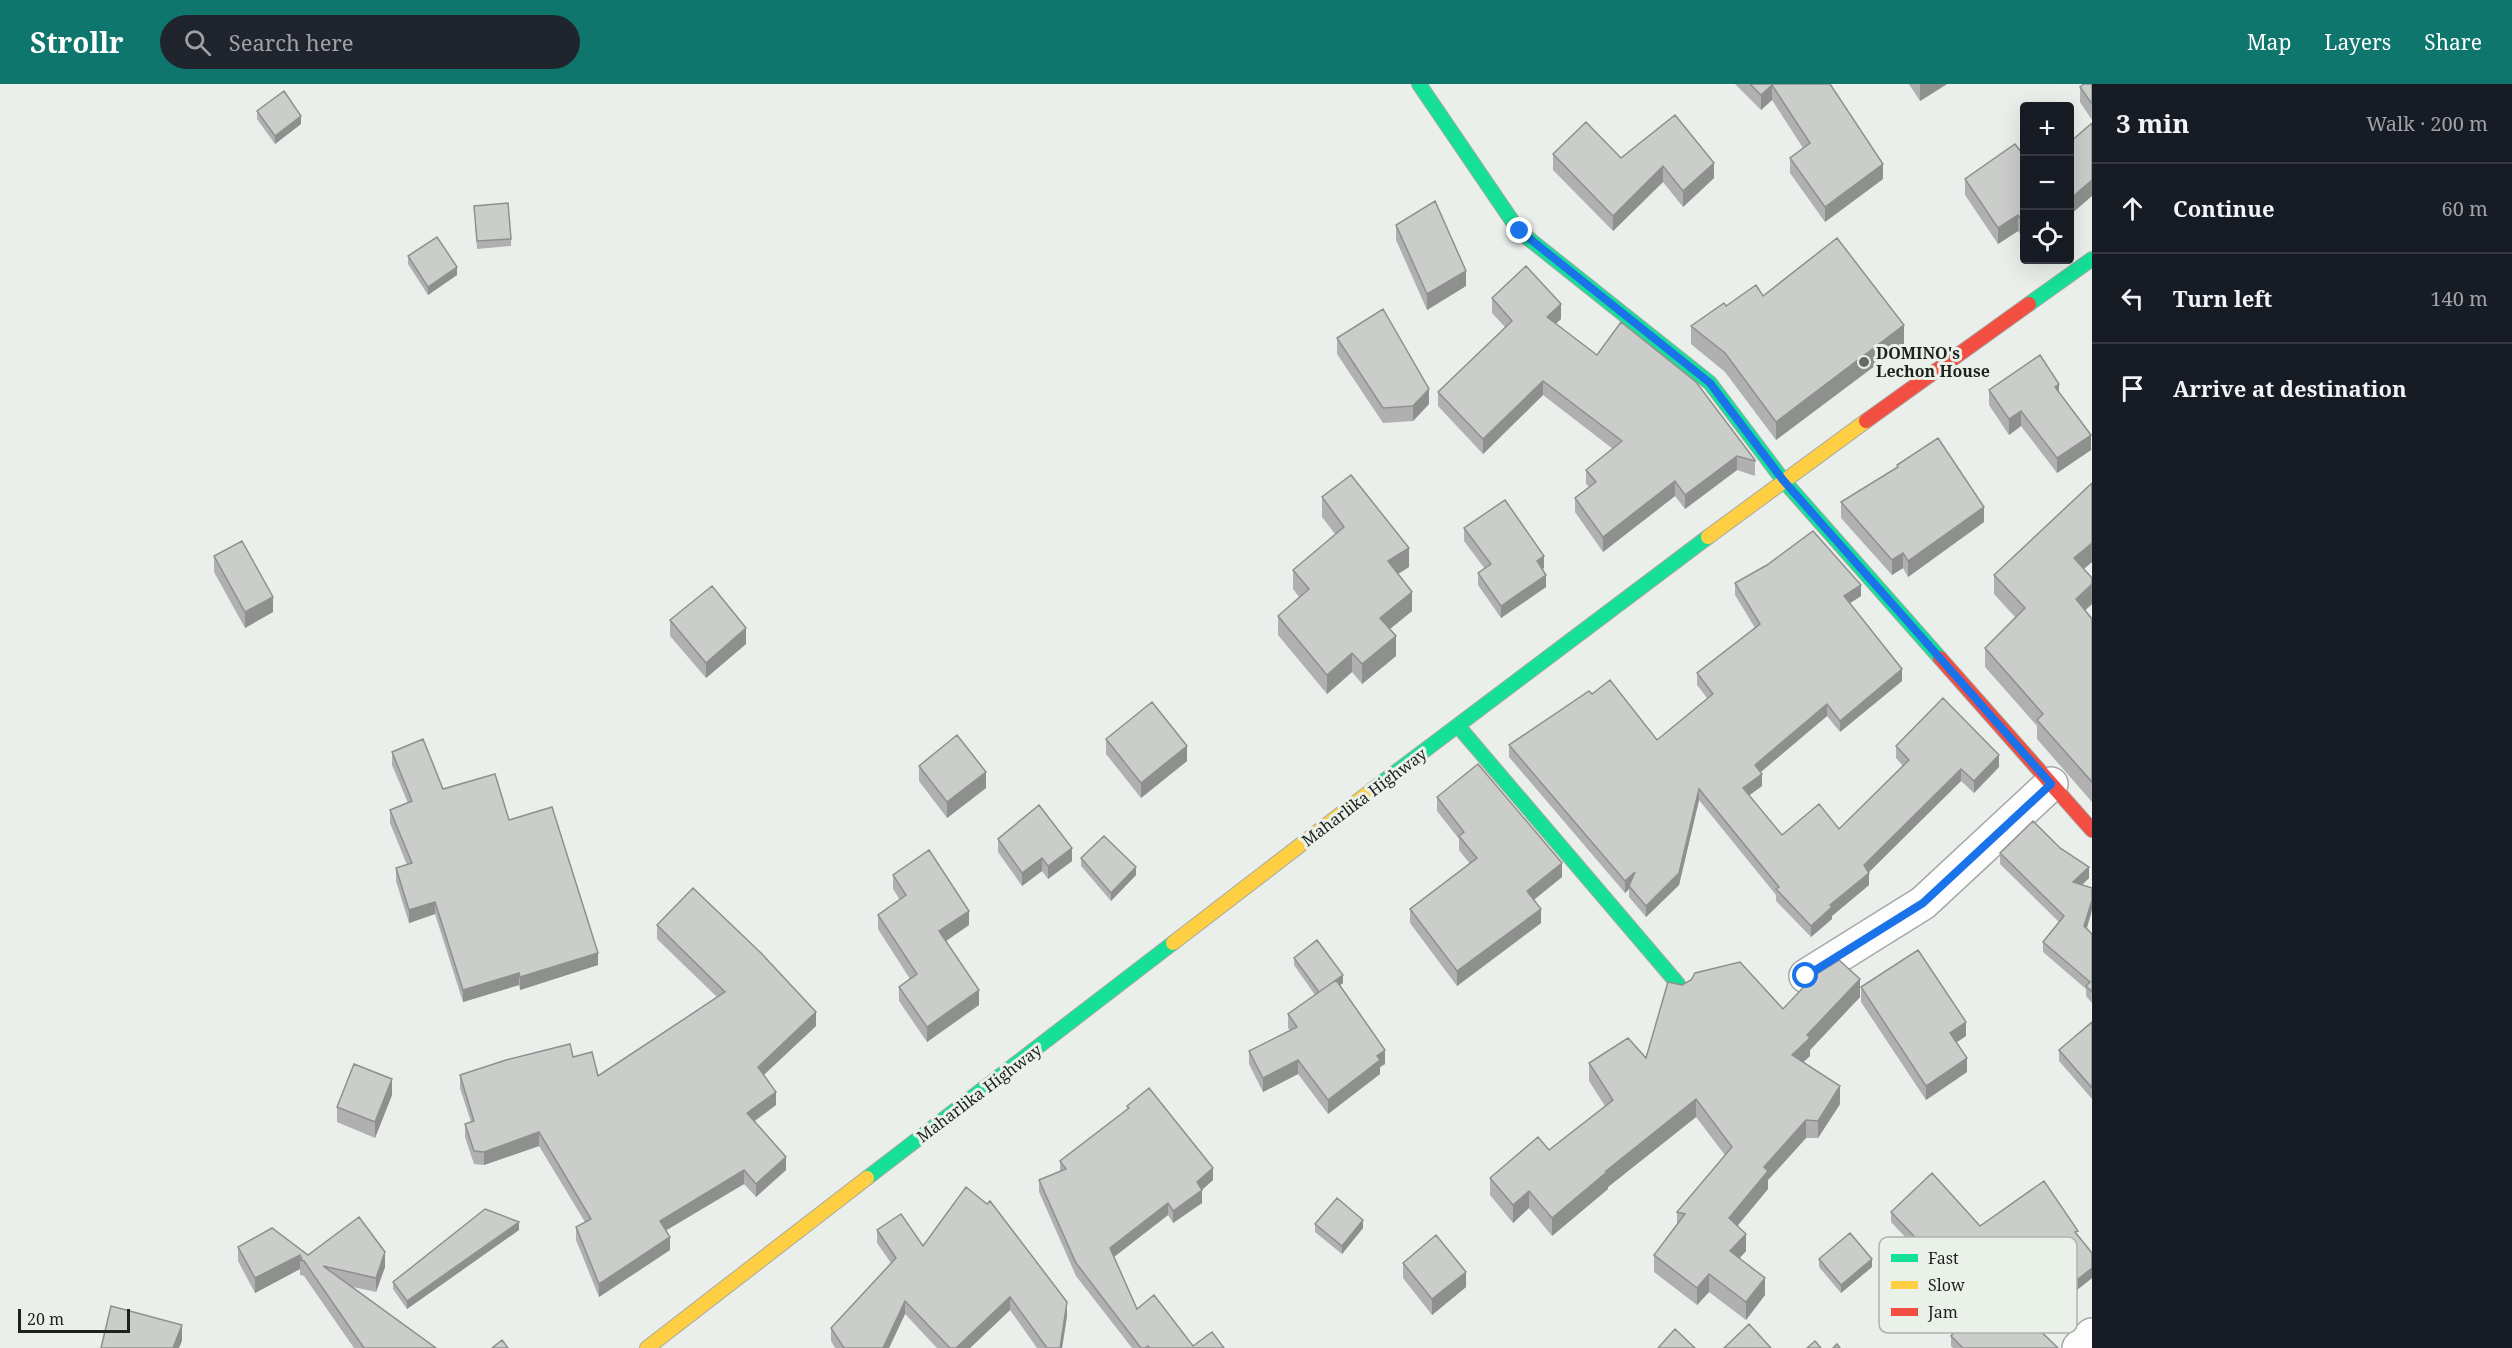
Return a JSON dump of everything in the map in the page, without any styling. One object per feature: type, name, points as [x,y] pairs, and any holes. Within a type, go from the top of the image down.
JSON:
[{"type":"main road","points":[[1419,84],[1520,231],[1710,383],[1783,480],[2092,830]]},
{"type":"main road","name":"Maharlika Highway","points":[[647,1348],[1458,726],[1783,480],[2092,259]]},
{"type":"main road","points":[[1458,726],[1678,984]]},
{"type":"street","points":[[1806,976],[1923,903],[2051,784]]},
{"type":"street","points":[[2079,1348],[2092,1335]]},
{"type":"building","points":[[1750,84],[1830,84],[1883,164],[1825,207],[1790,158],[1810,143],[1772,85],[1761,95]]},
{"type":"building","points":[[2084,84],[2092,84],[2092,104],[2080,87]]},
{"type":"building","points":[[284,91],[301,116],[275,136],[257,111]]},
{"type":"building","points":[[1675,115],[1714,163],[1683,191],[1663,166],[1613,216],[1553,154],[1586,122],[1621,158]]},
{"type":"building","points":[[2092,123],[2092,180],[2074,196],[2074,156],[2074,139]]},
{"type":"building","points":[[2015,144],[2020,150],[2020,218],[2018,215],[1998,228],[1965,179]]},
{"type":"building","points":[[1435,201],[1466,271],[1427,294],[1396,225]]},
{"type":"building","points":[[508,203],[511,239],[477,241],[474,206]]},
{"type":"building","points":[[437,237],[457,267],[428,287],[408,256]]},
{"type":"building","points":[[1837,238],[1904,325],[1776,422],[1725,353],[1691,326],[1724,303],[1726,306],[1756,285],[1763,296]]},
{"type":"building","points":[[1526,266],[1561,304],[1547,317],[1597,355],[1621,322],[1696,382],[1755,461],[1737,456],[1685,495],[1675,481],[1603,537],[1575,498],[1596,482],[1586,470],[1622,441],[1543,381],[1483,439],[1438,392],[1512,321],[1492,298]]},
{"type":"building","points":[[1383,309],[1429,389],[1413,406],[1383,408],[1337,338]]},
{"type":"building","points":[[2040,355],[2059,384],[2055,387],[2091,435],[2057,458],[2021,411],[2009,419],[1989,390]]},
{"type":"building","points":[[1938,438],[1984,507],[1908,561],[1903,553],[1892,560],[1841,502],[1898,467],[1897,465]]},
{"type":"building","points":[[1351,475],[1409,548],[1388,561],[1412,592],[1380,618],[1396,636],[1362,664],[1352,653],[1327,675],[1278,616],[1309,589],[1293,570],[1344,527],[1322,497]]},
{"type":"building","points":[[2092,483],[2092,543],[2074,558],[2092,578],[2092,584],[2076,599],[2092,619],[2092,782],[2037,720],[2043,714],[1985,648],[2025,608],[1994,575]]},
{"type":"building","points":[[1505,500],[1544,556],[1537,561],[1546,575],[1501,606],[1478,573],[1491,564],[1464,528]]},
{"type":"building","points":[[1813,531],[1861,585],[1844,596],[1902,669],[1840,721],[1827,704],[1755,765],[1762,774],[1743,788],[1782,835],[1819,804],[1839,829],[1909,760],[1896,746],[1943,698],[1999,755],[1974,781],[1961,769],[1864,865],[1869,873],[1830,905],[1832,907],[1811,926],[1776,889],[1779,887],[1699,789],[1679,873],[1646,906],[1629,886],[1635,872],[1625,881],[1509,745],[1589,691],[1592,694],[1610,680],[1657,740],[1713,694],[1697,673],[1760,624],[1735,583],[1767,565]]},
{"type":"building","points":[[242,541],[273,597],[245,612],[214,556]]},
{"type":"building","points":[[712,586],[746,628],[706,663],[670,620]]},
{"type":"building","points":[[1152,702],[1187,746],[1141,783],[1106,739]]},
{"type":"building","points":[[957,735],[986,772],[947,802],[919,766]]},
{"type":"building","points":[[423,739],[443,789],[495,774],[509,820],[552,807],[598,953],[520,977],[519,973],[463,990],[435,902],[409,910],[396,868],[412,863],[390,810],[412,801],[392,752]]},
{"type":"building","points":[[1478,764],[1562,863],[1527,891],[1541,909],[1457,971],[1410,909],[1477,858],[1459,836],[1464,832],[1437,797]]},
{"type":"building","points":[[1039,805],[1072,848],[1048,866],[1042,858],[1022,873],[998,839]]},
{"type":"building","points":[[2033,821],[2060,848],[2089,867],[2073,882],[2092,888],[2092,900],[2084,926],[2092,934],[2092,992],[2086,986],[2090,982],[2043,942],[2064,916],[2000,853]]},
{"type":"building","points":[[1104,836],[1136,867],[1111,893],[1081,858]]},
{"type":"building","points":[[929,850],[969,911],[939,931],[979,990],[927,1027],[899,987],[917,974],[878,915],[906,895],[893,875]]},
{"type":"building","points":[[693,888],[761,953],[816,1012],[758,1067],[776,1092],[747,1113],[786,1157],[756,1184],[744,1170],[660,1221],[670,1237],[599,1284],[576,1227],[591,1219],[539,1132],[484,1152],[474,1151],[465,1124],[474,1121],[460,1075],[506,1060],[570,1044],[573,1057],[592,1052],[598,1076],[725,992],[657,925]]},
{"type":"building","points":[[1317,940],[1343,975],[1319,992],[1294,958]]},
{"type":"building","points":[[1918,950],[1966,1022],[1950,1033],[1967,1058],[1926,1086],[1861,987]]},
{"type":"building","points":[[1839,960],[1860,979],[1807,1035],[1810,1038],[1792,1055],[1840,1086],[1818,1121],[1806,1120],[1764,1167],[1768,1171],[1729,1218],[1746,1234],[1730,1251],[1765,1278],[1746,1302],[1709,1274],[1697,1288],[1654,1255],[1685,1214],[1677,1212],[1732,1147],[1696,1099],[1606,1171],[1608,1171],[1552,1218],[1529,1191],[1513,1205],[1490,1178],[1538,1137],[1549,1150],[1613,1100],[1589,1063],[1628,1038],[1646,1058],[1668,982],[1682,985],[1691,980],[1695,973],[1740,962],[1783,1009],[1815,975]]},
{"type":"building","points":[[1336,980],[1385,1050],[1377,1056],[1380,1060],[1328,1100],[1298,1060],[1263,1078],[1249,1051],[1297,1027],[1288,1014]]},
{"type":"building","points":[[2092,1022],[2092,1088],[2059,1050]]},
{"type":"building","points":[[354,1064],[392,1079],[375,1122],[337,1107]]},
{"type":"building","points":[[1149,1088],[1213,1168],[1197,1182],[1202,1190],[1173,1211],[1168,1203],[1110,1248],[1137,1309],[1154,1295],[1193,1346],[1212,1332],[1224,1348],[1150,1348],[1148,1346],[1141,1348],[1076,1263],[1039,1180],[1066,1169],[1060,1161],[1129,1108],[1127,1106]]},
{"type":"building","points":[[1932,1173],[1980,1226],[2044,1181],[2078,1231],[2075,1232],[2092,1253],[2092,1268],[2077,1280],[2077,1237],[1915,1237],[1891,1212]]},
{"type":"building","points":[[966,1187],[987,1204],[990,1201],[1067,1302],[1060,1348],[1047,1348],[1010,1297],[956,1348],[950,1348],[905,1301],[883,1348],[844,1348],[831,1328],[896,1258],[877,1230],[901,1214],[923,1246]]},
{"type":"building","points":[[1337,1198],[1363,1220],[1342,1246],[1315,1224]]},
{"type":"building","points":[[485,1209],[519,1222],[407,1301],[393,1282]]},
{"type":"building","points":[[359,1217],[385,1252],[376,1278],[323,1266],[436,1348],[364,1348],[304,1261],[300,1260],[302,1259],[300,1255],[255,1278],[238,1247],[272,1228],[308,1255]]},
{"type":"building","points":[[1850,1233],[1872,1259],[1841,1285],[1819,1259]]},
{"type":"building","points":[[1436,1235],[1466,1272],[1432,1299],[1403,1263]]},
{"type":"building","points":[[111,1306],[182,1325],[173,1348],[101,1348]]},
{"type":"building","points":[[1749,1324],[1771,1348],[1724,1348]]},
{"type":"building","points":[[1675,1329],[1695,1348],[1658,1348]]},
{"type":"building","points":[[1953,1333],[2042,1333],[2058,1348],[1963,1348],[1951,1336]]},
{"type":"building","points":[[502,1340],[508,1348],[492,1348]]},
{"type":"building","points":[[1815,1341],[1821,1348],[1807,1348]]},
{"type":"traffic: fast","points":[[1419,84],[1519,231],[1710,383],[1783,480],[1940,658]]},
{"type":"traffic: fast","points":[[2029,304],[2092,259]]},
{"type":"traffic: fast","points":[[1372,790],[1708,537]]},
{"type":"traffic: fast","points":[[1458,726],[1678,984]]},
{"type":"traffic: fast","points":[[867,1178],[1173,943]]},
{"type":"traffic: slow","points":[[1708,537],[1866,421]]},
{"type":"traffic: slow","points":[[1173,943],[1372,790]]},
{"type":"traffic: slow","points":[[647,1348],[867,1178]]},
{"type":"traffic: jam","points":[[1866,421],[2029,304]]},
{"type":"traffic: jam","points":[[1940,658],[2092,830]]},
{"type":"place","name":"DOMINO's Lechon House","points":[[1864,362]]},
{"type":"route","points":[[1520,231],[1710,383],[1783,480],[2051,784],[1923,903],[1806,976]]}]
